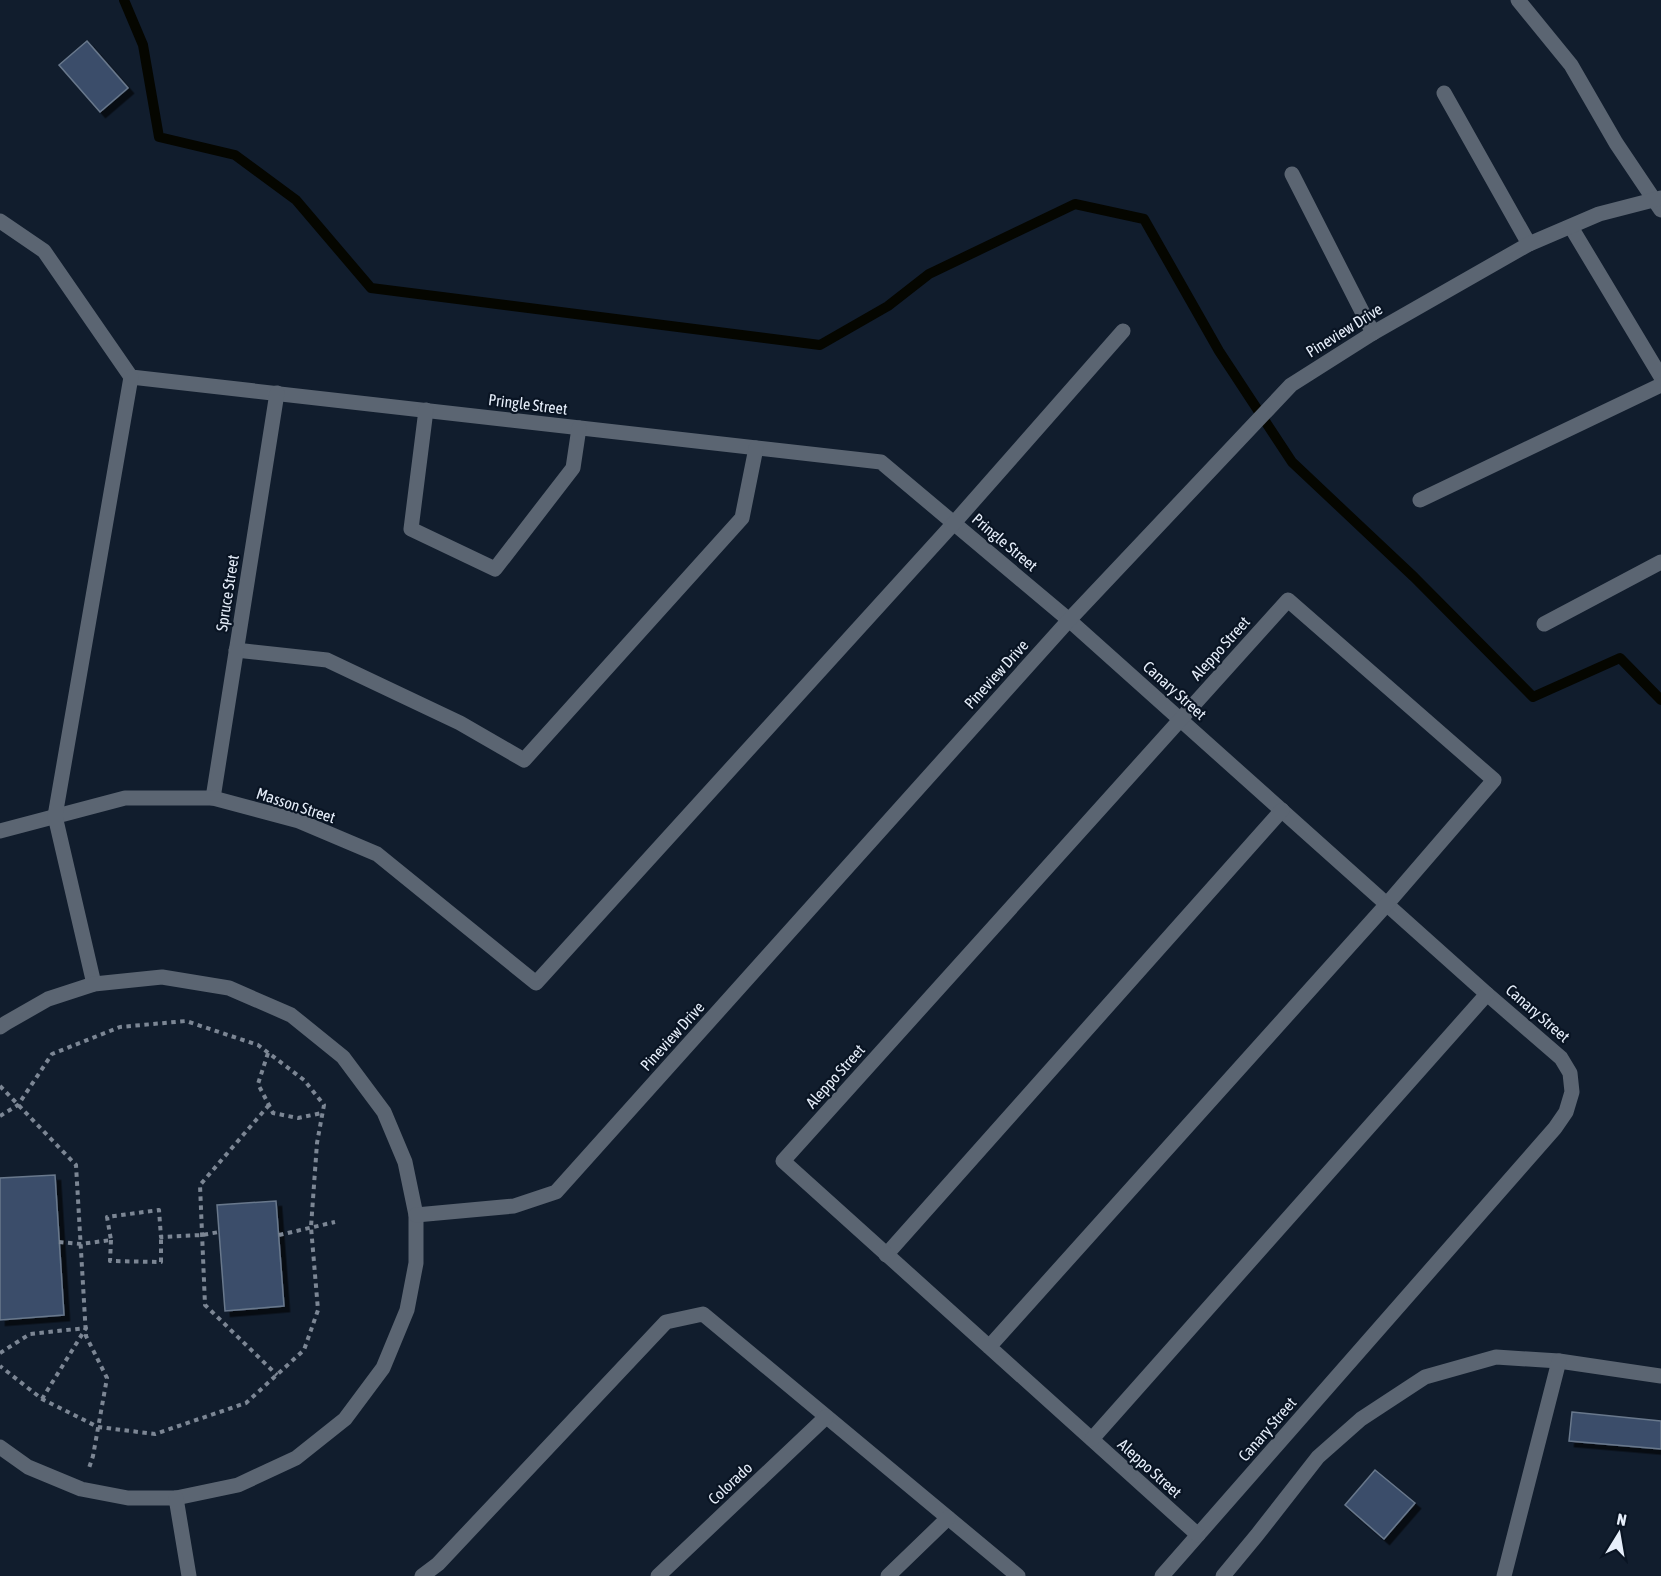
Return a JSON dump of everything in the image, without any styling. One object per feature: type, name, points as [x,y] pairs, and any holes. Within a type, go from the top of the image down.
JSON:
[{"type":"street","points":[[1518,0],[1571,65],[1616,143],[1659,202]]},
{"type":"street","points":[[1444,93],[1529,244]]},
{"type":"street","points":[[1293,174],[1373,333]]},
{"type":"street","name":"Pineview Drive","points":[[416,1215],[514,1206],[556,1192],[1069,620],[1291,385],[1373,333],[1529,244],[1599,214],[1659,202]]},
{"type":"street","points":[[0,221],[44,251],[131,377],[55,816],[94,984]]},
{"type":"street","points":[[1571,227],[1661,377]]},
{"type":"street","points":[[954,523],[1123,331]]},
{"type":"street","name":"Pringle Street","points":[[131,377],[881,462],[1069,620]]},
{"type":"street","points":[[1420,500],[1661,385]]},
{"type":"street","name":"Spruce Street","points":[[213,798],[277,393]]},
{"type":"street","points":[[426,410],[411,529],[495,569],[573,468],[579,428]]},
{"type":"street","points":[[236,650],[327,660],[460,723],[524,760],[742,519],[756,448]]},
{"type":"street","name":"Masson Street","points":[[0,831],[125,798],[213,798],[299,821],[377,854],[536,983],[954,523]]},
{"type":"street","points":[[1544,624],[1661,562]]},
{"type":"street","name":"Aleppo Street","points":[[1198,1535],[783,1161],[1288,600],[1494,780],[1387,904]]},
{"type":"street","name":"Canary Street","points":[[1069,620],[1487,994],[1562,1058],[1570,1073],[1572,1092],[1566,1112],[1555,1128],[1162,1576]]},
{"type":"street","points":[[886,1255],[1282,810]]},
{"type":"street","points":[[989,1347],[1387,904]]},
{"type":"street","points":[[0,1027],[48,999],[94,984],[162,977],[229,988],[291,1015],[343,1057],[384,1112],[405,1162],[416,1215],[416,1263],[407,1310],[383,1368],[345,1419],[296,1458],[238,1485],[176,1498],[128,1498],[81,1489],[28,1467],[0,1447]]},
{"type":"street","points":[[1092,1439],[1487,994]]},
{"type":"street","points":[[422,1576],[438,1564],[666,1322],[703,1314],[1018,1576]]},
{"type":"street","points":[[1223,1576],[1318,1457],[1361,1419],[1425,1377],[1496,1357],[1559,1361],[1661,1376]]},
{"type":"street","points":[[1504,1576],[1559,1361]]},
{"type":"street","name":"Colorado","points":[[658,1576],[826,1417]]},
{"type":"street","points":[[176,1498],[189,1576]]},
{"type":"street","points":[[888,1576],[948,1518]]},
{"type":"path","points":[[0,1116],[18,1105],[52,1054],[120,1027],[186,1021],[258,1045],[304,1080],[324,1105],[317,1143],[311,1227],[318,1310],[304,1350],[246,1404],[155,1434],[98,1426],[42,1400],[0,1366]]},
{"type":"path","points":[[268,1053],[258,1084],[273,1113],[298,1118],[323,1113]]},
{"type":"path","points":[[0,1086],[76,1165],[86,1336],[106,1378],[93,1456],[81,1489]]},
{"type":"path","points":[[269,1106],[200,1185],[205,1305],[277,1375]]},
{"type":"path","points":[[159,1210],[161,1262],[110,1261],[111,1240],[107,1217],[159,1210]]},
{"type":"path","points":[[279,1235],[335,1222]]},
{"type":"path","points":[[161,1237],[219,1232]]},
{"type":"path","points":[[59,1242],[81,1244],[111,1240]]},
{"type":"path","points":[[0,1353],[30,1334],[86,1328]]},
{"type":"path","points":[[42,1400],[86,1328]]},
{"type":"building","points":[[87,41],[128,88],[100,112],[59,65]]},
{"type":"building","points":[[55,1175],[64,1315],[0,1320],[0,1178]]},
{"type":"building","points":[[276,1201],[284,1306],[225,1311],[217,1205]]},
{"type":"building","points":[[1572,1412],[1661,1421],[1661,1449],[1569,1441]]},
{"type":"building","points":[[1375,1470],[1415,1503],[1384,1539],[1345,1505]]},
{"type":"waterway","points":[[124,0],[143,45],[159,137],[235,155],[296,200],[371,288],[820,345],[888,306],[929,274],[1075,204],[1144,219],[1219,351],[1292,462],[1414,577],[1533,697],[1620,658],[1661,700]]}]
